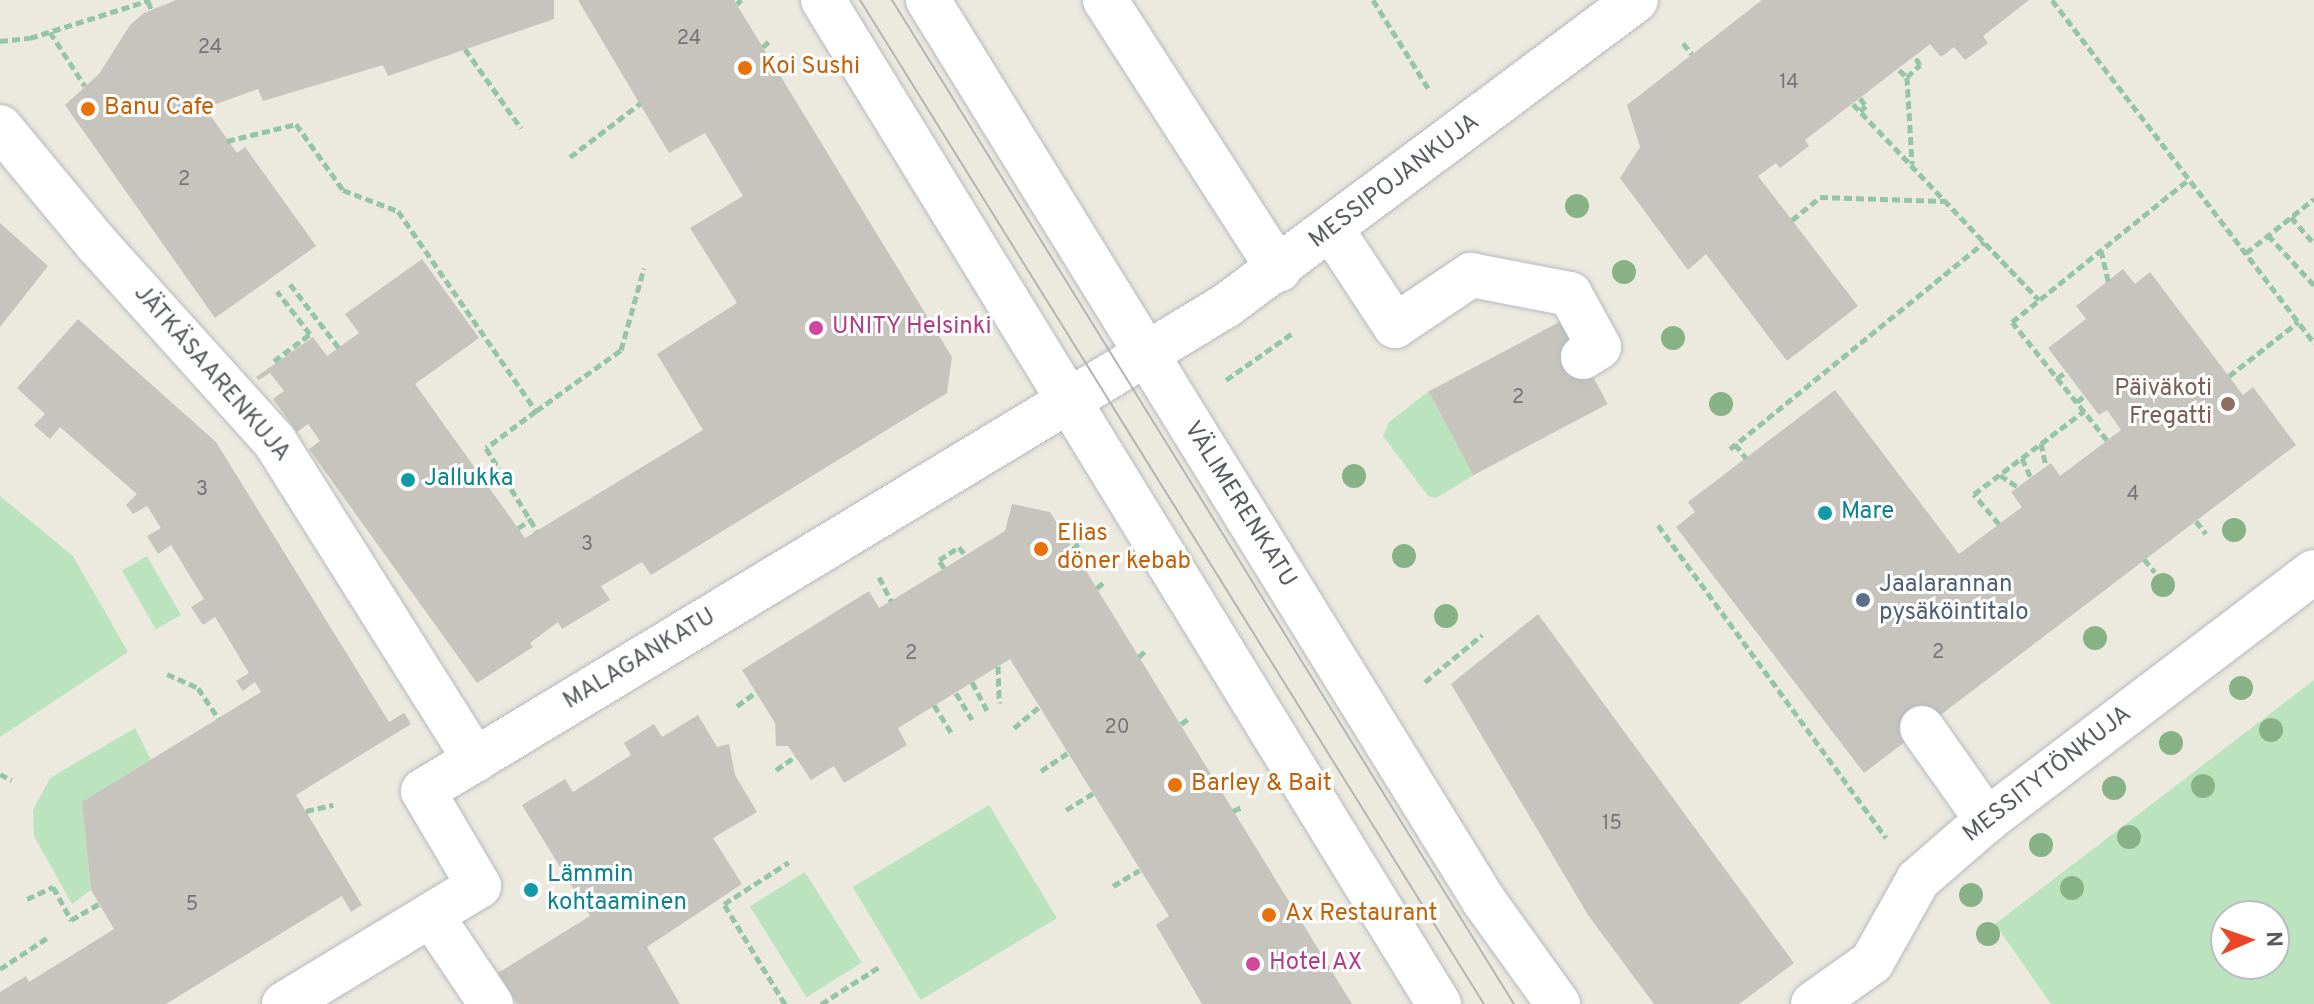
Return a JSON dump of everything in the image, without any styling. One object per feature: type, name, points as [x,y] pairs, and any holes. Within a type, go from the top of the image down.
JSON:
[{"type":"street","points":[[823,0],[1439,1004]]},
{"type":"street","name":"VÄLIMERENKATU","points":[[928,0],[1484,901],[1558,1004]]},
{"type":"street","points":[[1105,0],[1279,270]]},
{"type":"street","name":"MESSIPOJANKUJA","points":[[1147,354],[1279,270],[1462,131],[1590,14],[1636,0]]},
{"type":"street","name":"JÄTKÄSAARENKUJA","points":[[0,127],[96,243],[275,442],[475,760]]},
{"type":"street","points":[[1332,230],[1395,326],[1471,275],[1570,294],[1599,347],[1583,357]]},
{"type":"street","name":"MALAGANKATU","points":[[284,1004],[479,886],[423,791],[1147,354]]},
{"type":"street","name":"MESSITYTÖNKUJA","points":[[1813,1004],[1872,962],[1918,880],[1987,820],[2314,572]]},
{"type":"street","points":[[1922,728],[1987,820]]},
{"type":"street","points":[[431,915],[491,1004]]},
{"type":"path","points":[[0,41],[50,32],[149,0],[151,9]]},
{"type":"path","points":[[1373,0],[1462,131]]},
{"type":"path","points":[[2052,0],[2314,343]]},
{"type":"path","points":[[50,32],[85,86]]},
{"type":"path","points":[[763,47],[770,40]]},
{"type":"path","points":[[1683,43],[1692,54]]},
{"type":"path","points":[[465,49],[521,128]]},
{"type":"path","points":[[1907,77],[1920,65],[1915,57]]},
{"type":"path","points":[[1899,70],[1907,77],[1912,165]]},
{"type":"path","points":[[1860,98],[1866,106],[1860,111]]},
{"type":"path","points":[[570,157],[641,103]]},
{"type":"path","points":[[1853,104],[2039,300]]},
{"type":"path","points":[[227,141],[296,124],[343,190],[398,211],[536,411]]},
{"type":"path","points":[[2107,440],[2012,322],[2189,179]]},
{"type":"path","points":[[1792,220],[1820,197],[1946,201]]},
{"type":"path","points":[[2246,253],[2314,199]]},
{"type":"path","points":[[2291,217],[2314,243]]},
{"type":"path","points":[[2268,235],[2314,285]]},
{"type":"path","points":[[1746,458],[1732,447],[1985,242]]},
{"type":"path","points":[[2101,250],[2108,281]]},
{"type":"path","points":[[537,531],[486,448],[621,350],[644,268]]},
{"type":"path","points":[[290,284],[339,348]]},
{"type":"path","points":[[266,366],[310,334],[277,291]]},
{"type":"path","points":[[2229,376],[2298,322]]},
{"type":"path","points":[[1220,384],[1294,332]]},
{"type":"path","points":[[2057,378],[2066,372]]},
{"type":"path","points":[[2077,402],[2084,396]]},
{"type":"path","points":[[1999,524],[1974,494],[2084,411]]},
{"type":"path","points":[[2041,443],[2046,466]]},
{"type":"path","points":[[2022,458],[2031,478]]},
{"type":"path","points":[[2000,475],[2018,487]]},
{"type":"path","points":[[518,528],[532,519]]},
{"type":"path","points":[[2196,521],[2206,534]]},
{"type":"path","points":[[1658,525],[1918,880]]},
{"type":"path","points":[[1073,549],[1079,543]]},
{"type":"path","points":[[939,560],[959,547],[965,555]]},
{"type":"path","points":[[934,552],[944,568]]},
{"type":"path","points":[[2144,559],[2155,572]]},
{"type":"path","points":[[878,575],[891,601]]},
{"type":"path","points":[[1097,588],[1103,583]]},
{"type":"path","points":[[1425,682],[1482,635]]},
{"type":"path","points":[[1139,657],[1145,651]]},
{"type":"path","points":[[998,666],[999,703]]},
{"type":"path","points":[[167,674],[198,688],[219,719]]},
{"type":"path","points":[[972,682],[987,710]]},
{"type":"path","points":[[737,706],[756,692]]},
{"type":"path","points":[[956,693],[972,720]]},
{"type":"path","points":[[934,705],[951,732]]},
{"type":"path","points":[[1014,728],[1039,707]]},
{"type":"path","points":[[1181,724],[1188,719]]},
{"type":"path","points":[[1041,771],[1068,753]]},
{"type":"path","points":[[776,770],[796,756]]},
{"type":"path","points":[[0,774],[12,780]]},
{"type":"path","points":[[1066,810],[1093,793]]},
{"type":"path","points":[[306,811],[333,805]]},
{"type":"path","points":[[1233,811],[1242,807]]},
{"type":"path","points":[[785,1004],[724,904],[789,862]]},
{"type":"path","points":[[1113,886],[1140,870]]},
{"type":"path","points":[[27,899],[53,887],[71,920],[99,904]]},
{"type":"path","points":[[0,969],[47,938]]},
{"type":"path","points":[[821,1004],[879,967]]},
{"type":"green space","points":[[1429,391],[1474,475],[1436,498],[1428,496],[1383,436],[1389,422]]},
{"type":"green space","points":[[0,496],[73,556],[128,652],[0,737]]},
{"type":"green space","points":[[147,556],[181,615],[156,629],[122,570]]},
{"type":"green space","points":[[2314,680],[2314,1004],[2051,1004],[1995,924]]},
{"type":"green space","points":[[135,728],[151,760],[82,802],[91,890],[72,904],[34,836],[33,810],[50,778]]},
{"type":"green space","points":[[989,805],[1057,918],[921,1000],[853,887]]},
{"type":"green space","points":[[805,872],[862,963],[807,997],[750,906]]},
{"type":"building","points":[[176,0],[554,0],[554,19],[388,76],[383,65],[263,101],[258,89],[205,108],[237,153],[245,147],[316,246],[215,318],[65,105],[99,74],[130,25],[144,13]]},
{"type":"building","points":[[578,0],[734,0],[952,357],[947,393],[651,575],[642,562],[601,586],[610,600],[562,629],[558,622],[530,643],[533,647],[477,683],[309,449],[320,441],[308,424],[297,432],[273,399],[284,391],[270,373],[259,380],[256,377],[313,337],[327,356],[359,333],[345,314],[422,259],[479,338],[415,384],[525,538],[703,430],[657,354],[737,303],[690,228],[743,196],[705,133],[669,153]]},
{"type":"building","points":[[1762,0],[2029,0],[1983,36],[1988,43],[1965,60],[1954,47],[1941,57],[1930,44],[1805,140],[1809,146],[1780,168],[1776,163],[1758,176],[1858,306],[1787,361],[1706,254],[1688,270],[1620,178],[1640,147],[1627,105]]},
{"type":"building","points":[[0,223],[48,266],[0,327]]},
{"type":"building","points":[[2123,269],[2135,284],[2150,272],[2243,395],[2253,387],[2296,445],[1864,773],[1676,527],[1695,512],[1688,502],[1835,390],[1959,554],[2022,507],[2011,492],[2051,463],[2060,476],[2121,430],[2107,410],[2099,415],[2048,348],[2086,319],[2076,306]]},
{"type":"building","points":[[78,319],[216,442],[389,722],[404,713],[411,724],[296,795],[362,905],[351,912],[342,896],[166,1004],[0,1004],[0,992],[26,976],[29,982],[114,929],[91,890],[82,802],[261,692],[255,682],[243,691],[236,681],[249,673],[215,617],[203,625],[191,607],[204,599],[171,545],[158,554],[147,536],[161,528],[147,506],[133,514],[126,505],[137,494],[60,427],[50,439],[34,425],[45,414],[17,388]]},
{"type":"building","points":[[1563,320],[1608,404],[1473,475],[1429,391]]},
{"type":"building","points":[[1012,504],[1050,512],[1352,1004],[1202,1004],[1156,925],[1169,916],[1010,659],[898,728],[907,745],[844,783],[834,766],[811,780],[788,746],[776,746],[775,723],[742,670],[869,591],[879,608],[1005,531]]},
{"type":"building","points":[[1538,614],[1794,963],[1739,1004],[1654,1004],[1588,915],[1451,684]]},
{"type":"building","points":[[698,715],[717,747],[729,744],[735,775],[757,812],[713,838],[742,884],[647,947],[680,1004],[517,1004],[498,973],[590,916],[522,805],[565,779],[573,792],[631,755],[624,743],[654,724],[662,737]]},
{"type":"tram line","points":[[860,0],[1484,1004]]},
{"type":"tram line","points":[[892,0],[1514,1004]]},
{"type":"place","name":"Koi Sushi","points":[[745,68]]},
{"type":"place","name":"Banu Cafe","points":[[88,109]]},
{"type":"place","name":"UNITY Helsinki","points":[[816,328]]},
{"type":"place","name":"Päiväkoti Fregatti","points":[[2228,404]]},
{"type":"place","name":"Jallukka","points":[[408,480]]},
{"type":"place","name":"Mare","points":[[1825,513]]},
{"type":"place","name":"Elias döner kebab","points":[[1041,549]]},
{"type":"place","name":"Jaalarannan pysäköintitalo","points":[[1863,600]]},
{"type":"place","name":"Barley & Bait","points":[[1175,785]]},
{"type":"place","name":"Lämmin kohtaaminen","points":[[531,890]]},
{"type":"place","name":"Ax Restaurant","points":[[1269,915]]},
{"type":"place","name":"Hotel AX","points":[[1253,964]]}]
